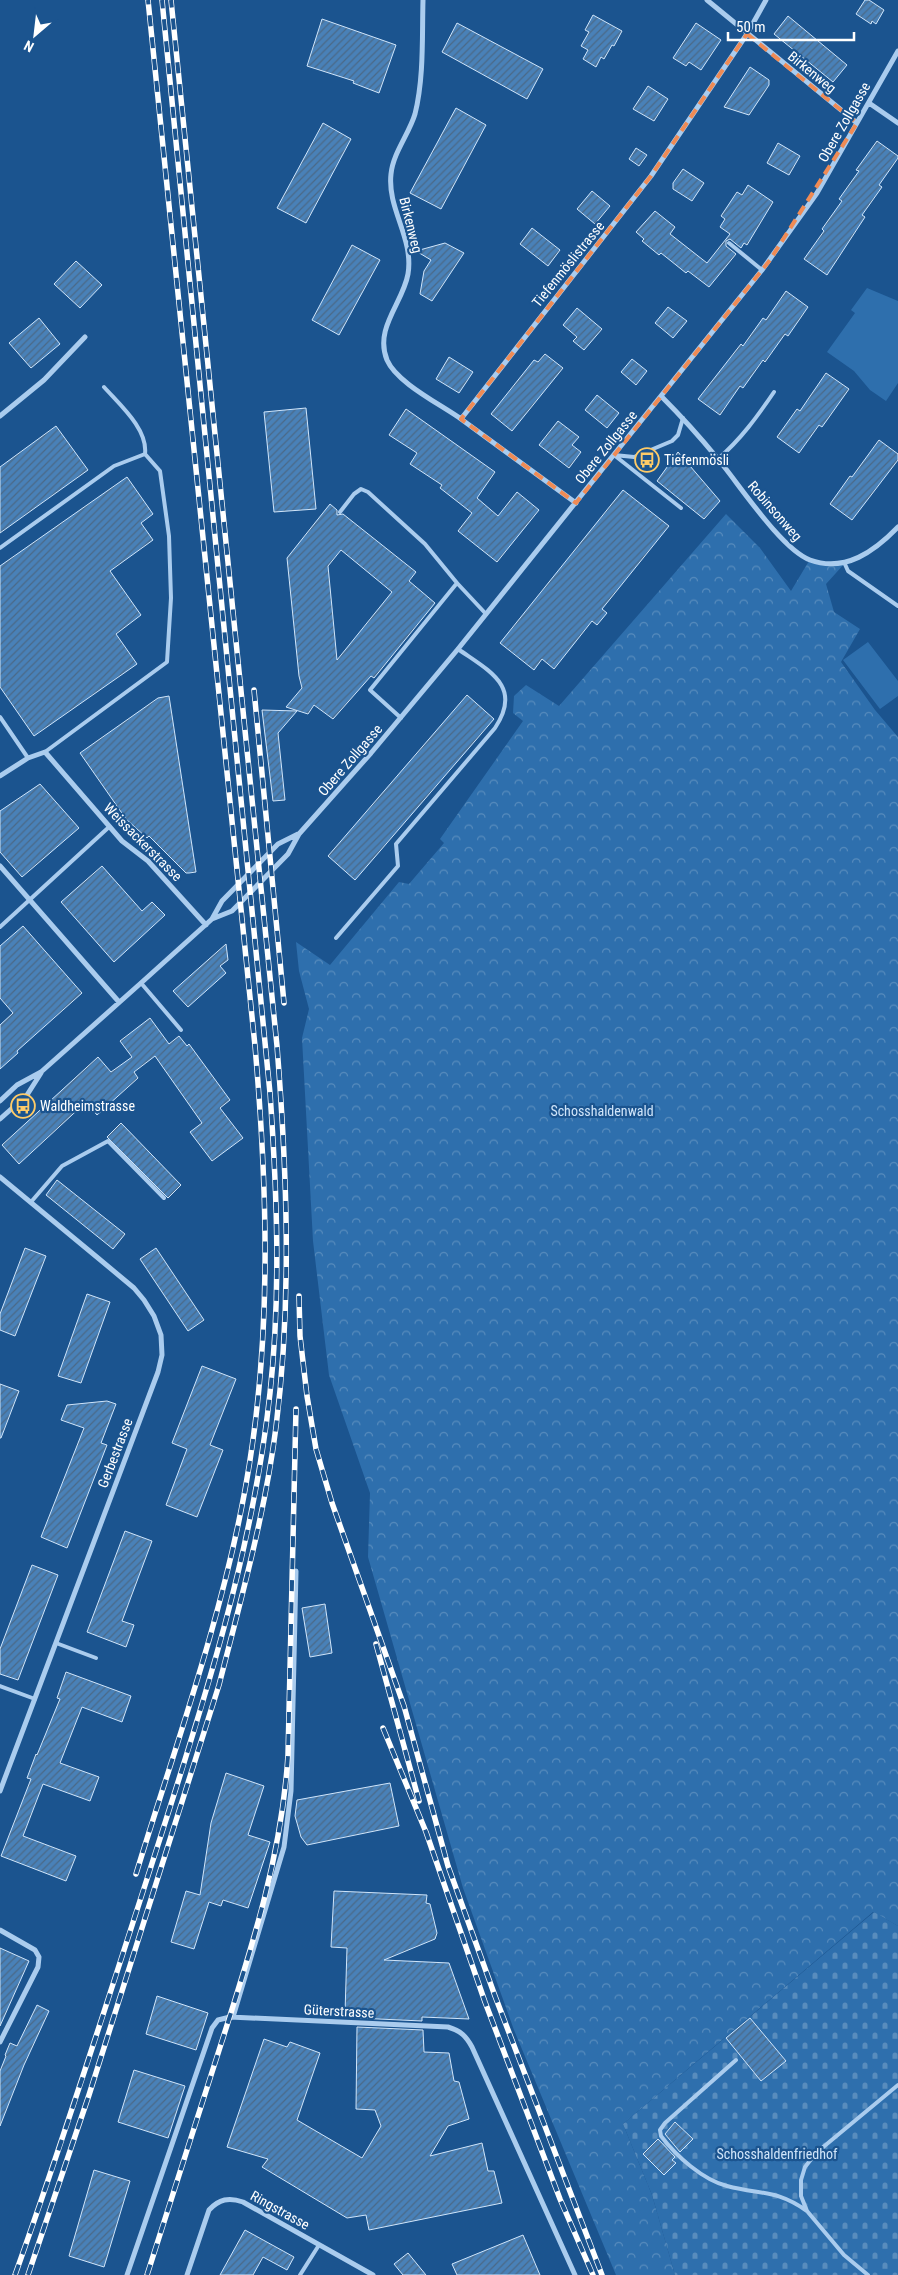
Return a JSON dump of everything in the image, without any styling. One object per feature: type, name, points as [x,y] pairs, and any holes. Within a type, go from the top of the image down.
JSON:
[{"type":"street","name":"Birkenweg","points":[[423,0],[421,55],[415,113],[391,172],[394,206],[408,245],[408,274],[405,286],[389,318],[384,346],[388,360],[398,376],[460,419]]},
{"type":"street","name":"Birkenweg","points":[[707,0],[857,124]]},
{"type":"street","name":"Tiefenmöslistrasse","points":[[460,419],[651,176],[747,34],[766,0]]},
{"type":"street","name":"Obere Zollgasse","points":[[212,919],[232,910],[288,854],[299,834],[401,718],[458,649],[762,270],[799,220],[857,124],[898,50]]},
{"type":"street","points":[[869,103],[898,123]]},
{"type":"street","points":[[0,416],[44,380],[85,337]]},
{"type":"street","name":"Robinsonweg","points":[[662,396],[718,459],[780,536],[795,551],[815,561],[833,563],[854,560],[876,549],[898,527]]},
{"type":"street","points":[[460,419],[576,503]]},
{"type":"street","points":[[0,776],[28,758],[45,752]]},
{"type":"street","name":"Weissackerstrasse","points":[[45,752],[122,841],[148,861],[206,925]]},
{"type":"street","name":"Obere Zollgasse","points":[[0,1101],[17,1085],[41,1072],[206,925],[212,919],[222,901],[278,844],[299,834]]},
{"type":"street","points":[[0,866],[119,1002]]},
{"type":"street","name":"Obere Zollgasse","points":[[0,1119],[27,1095],[41,1072]]},
{"type":"street","name":"Gerbestrasse","points":[[0,1177],[134,1288],[154,1316],[161,1335],[162,1355],[158,1372],[0,1791]]},
{"type":"street","points":[[233,2017],[284,1847],[291,1791],[296,1571]]},
{"type":"street","points":[[0,1930],[35,1950],[39,1957],[38,1967],[0,2042]]},
{"type":"street","name":"Güterstrasse","points":[[127,2275],[212,2028],[218,2020],[233,2017],[448,2027],[458,2030],[466,2037],[472,2047],[576,2275]]},
{"type":"street","name":"Ringstrasse","points":[[187,2275],[208,2210],[216,2202],[228,2199],[243,2202],[373,2275]]},
{"type":"lane","points":[[729,243],[762,270]]},
{"type":"lane","points":[[45,752],[167,662],[171,598],[169,536],[160,471],[145,454],[146,445],[128,413],[104,387]]},
{"type":"lane","points":[[718,459],[749,429],[774,392]]},
{"type":"lane","points":[[614,455],[634,457],[672,441],[679,432],[683,418]]},
{"type":"lane","points":[[0,548],[114,466],[145,454]]},
{"type":"lane","points":[[614,455],[680,508]]},
{"type":"lane","points":[[340,512],[360,489],[368,492],[424,544],[486,614]]},
{"type":"lane","points":[[844,562],[848,571],[898,606]]},
{"type":"lane","points":[[401,718],[370,690],[457,583]]},
{"type":"lane","points":[[336,938],[398,866],[396,844],[495,728],[505,710],[504,688],[495,676],[458,649]]},
{"type":"lane","points":[[0,717],[28,758]]},
{"type":"lane","points":[[0,927],[109,827]]},
{"type":"lane","points":[[141,983],[181,1030]]},
{"type":"lane","points":[[31,1202],[62,1166],[108,1141],[164,1198]]},
{"type":"lane","points":[[56,1643],[96,1658]]},
{"type":"lane","points":[[0,1686],[34,1699]]},
{"type":"lane","points":[[736,2060],[665,2123],[660,2130],[661,2136],[701,2175],[710,2180],[735,2188],[779,2196],[807,2211]]},
{"type":"lane","points":[[868,2275],[844,2256],[807,2211],[800,2188],[802,2173],[816,2153],[898,2085]]},
{"type":"lane","points":[[300,2275],[319,2245]]},
{"type":"highlighted area","points":[[747,34],[857,123],[770,260],[576,503],[461,419],[651,176]]},
{"type":"green space","points":[[867,288],[898,301],[898,383],[886,401],[870,390],[854,371],[827,352],[855,313],[851,310]]},
{"type":"green space","name":"Schosshaldenwald","points":[[726,514],[760,548],[791,591],[809,561],[845,563],[826,584],[834,612],[860,629],[841,662],[875,710],[898,737],[898,1926],[873,1912],[623,2124],[652,2195],[675,2275],[616,2275],[514,2030],[463,1888],[368,1557],[370,1493],[329,1375],[313,1241],[302,1038],[309,1009],[299,971],[296,942],[330,965],[399,882],[409,884],[444,843],[440,839],[523,721],[513,713],[514,696],[526,685],[559,706]]},
{"type":"green space","points":[[868,642],[898,681],[898,696],[880,709],[843,660]]},
{"type":"green space","name":"Schosshaldenfriedhof","points":[[874,1912],[898,1926],[898,2275],[675,2275],[652,2195],[623,2124]]},
{"type":"building","points":[[865,0],[869,0],[884,10],[876,24],[872,21],[871,24],[856,14]]},
{"type":"building","points":[[593,15],[622,31],[614,46],[612,45],[604,59],[601,57],[596,67],[583,59],[588,50],[581,46],[589,32],[585,30]]},
{"type":"building","points":[[788,16],[847,65],[833,82],[774,34]]},
{"type":"building","points":[[322,19],[396,45],[379,93],[353,83],[354,81],[307,66]]},
{"type":"building","points":[[457,23],[543,69],[527,99],[442,52]]},
{"type":"building","points":[[696,23],[721,40],[701,70],[689,62],[686,66],[673,58]]},
{"type":"building","points":[[750,67],[769,80],[769,85],[749,115],[724,107]]},
{"type":"building","points":[[648,86],[668,99],[654,121],[633,109]]},
{"type":"building","points":[[456,108],[486,125],[441,209],[410,193]]},
{"type":"building","points":[[323,123],[351,139],[306,223],[277,208]]},
{"type":"building","points":[[877,141],[898,156],[898,158],[879,185],[882,187],[862,215],[865,217],[827,275],[804,259],[842,201],[839,199],[859,171],[856,170]]},
{"type":"building","points":[[778,143],[800,156],[789,175],[767,163]]},
{"type":"building","points":[[636,148],[647,155],[639,166],[629,159]]},
{"type":"building","points":[[683,169],[704,183],[692,201],[673,189],[673,183]]},
{"type":"building","points":[[748,185],[773,202],[747,245],[744,243],[741,248],[730,239],[726,241],[726,246],[736,254],[709,287],[688,271],[686,273],[661,253],[659,255],[642,241],[644,239],[636,232],[655,211],[675,227],[670,234],[707,263],[730,234],[720,227],[725,219],[721,216],[737,192],[742,195]]},
{"type":"building","points":[[592,191],[610,206],[595,224],[577,209]]},
{"type":"building","points":[[532,228],[560,250],[548,266],[520,244]]},
{"type":"building","points":[[445,243],[464,253],[432,301],[420,294],[424,271],[431,260],[416,251]]},
{"type":"building","points":[[352,245],[380,260],[339,335],[312,320]]},
{"type":"building","points":[[76,261],[102,285],[80,308],[54,284]]},
{"type":"building","points":[[786,291],[808,307],[788,336],[785,334],[743,388],[740,386],[720,415],[698,399],[741,344],[743,346],[763,318],[766,320]]},
{"type":"building","points":[[668,307],[687,321],[673,338],[655,323]]},
{"type":"building","points":[[577,308],[602,329],[584,350],[573,341],[577,337],[563,325]]},
{"type":"building","points":[[39,318],[60,344],[31,368],[9,343]]},
{"type":"building","points":[[545,354],[563,368],[512,431],[491,414],[534,360],[538,362]]},
{"type":"building","points":[[449,357],[473,372],[459,393],[436,379]]},
{"type":"building","points":[[632,359],[647,371],[636,385],[621,372]]},
{"type":"building","points":[[826,373],[849,389],[822,427],[819,425],[799,453],[777,437],[797,409],[800,411]]},
{"type":"building","points":[[597,395],[619,413],[607,428],[585,410]]},
{"type":"building","points":[[306,408],[316,509],[274,512],[264,412]]},
{"type":"building","points":[[406,409],[495,472],[477,498],[498,516],[517,492],[539,510],[497,562],[458,531],[472,513],[440,488],[442,485],[410,464],[417,453],[389,435]]},
{"type":"building","points":[[558,421],[579,437],[572,445],[581,452],[569,468],[539,445]]},
{"type":"building","points":[[56,426],[88,470],[0,533],[0,467]]},
{"type":"building","points":[[879,440],[898,454],[898,460],[852,520],[830,504]]},
{"type":"building","points":[[678,452],[720,501],[704,519],[657,481]]},
{"type":"building","points":[[127,477],[153,514],[141,523],[153,540],[110,571],[141,615],[116,634],[137,664],[34,736],[0,687],[0,566]]},
{"type":"building","points":[[623,490],[669,526],[602,609],[607,613],[597,625],[592,621],[554,669],[542,659],[534,670],[500,643]]},
{"type":"building","points":[[330,504],[337,510],[337,515],[343,514],[416,572],[409,581],[435,603],[374,678],[371,676],[333,719],[314,705],[308,714],[286,707],[302,688],[299,676],[287,558]],"holes":[[[341,550],[392,592],[337,660],[328,566]]]},
{"type":"building","points":[[467,695],[494,719],[355,880],[328,856]]},
{"type":"building","points":[[169,696],[196,872],[189,873],[186,873],[149,836],[147,838],[126,819],[80,753],[158,698]]},
{"type":"building","points":[[262,710],[297,711],[278,733],[285,800],[273,801]]},
{"type":"building","points":[[40,784],[79,828],[22,877],[0,852],[0,811]]},
{"type":"building","points":[[102,866],[142,911],[152,902],[165,915],[114,962],[61,902]]},
{"type":"building","points":[[23,926],[82,993],[17,1051],[18,1053],[0,1069],[0,1025],[13,1013],[0,998],[0,946]]},
{"type":"building","points":[[226,944],[228,960],[220,966],[226,973],[188,1007],[173,991]]},
{"type":"building","points":[[150,1018],[169,1044],[179,1036],[187,1046],[189,1044],[230,1100],[220,1108],[243,1138],[212,1161],[190,1132],[202,1123],[155,1056],[134,1072],[138,1078],[97,1115],[86,1102],[19,1164],[2,1145],[98,1057],[111,1072],[132,1057],[120,1041]]},
{"type":"building","points":[[121,1123],[181,1185],[168,1198],[107,1137]]},
{"type":"building","points":[[57,1180],[125,1234],[113,1249],[46,1195]]},
{"type":"building","points":[[25,1248],[46,1256],[15,1336],[0,1330],[0,1314]]},
{"type":"building","points":[[156,1248],[204,1320],[188,1331],[140,1259]]},
{"type":"building","points":[[87,1294],[110,1302],[81,1383],[58,1376]]},
{"type":"building","points":[[202,1366],[236,1379],[210,1445],[223,1450],[197,1517],[166,1505],[187,1449],[172,1443]]},
{"type":"building","points":[[0,1384],[19,1391],[1,1438],[0,1438]]},
{"type":"building","points":[[107,1401],[116,1404],[101,1443],[107,1445],[67,1548],[41,1537],[84,1428],[61,1420],[67,1405]]},
{"type":"building","points":[[125,1531],[152,1541],[122,1621],[134,1625],[126,1647],[87,1632]]},
{"type":"building","points":[[32,1565],[58,1575],[18,1680],[0,1674],[0,1649]]},
{"type":"building","points":[[325,1604],[332,1653],[310,1657],[302,1608]]},
{"type":"building","points":[[66,1672],[131,1696],[122,1722],[82,1707],[60,1763],[99,1777],[90,1801],[43,1784],[23,1836],[76,1856],[66,1881],[1,1856],[31,1779],[27,1778],[36,1754],[60,1699],[57,1698]]},
{"type":"building","points":[[226,1773],[264,1786],[248,1835],[270,1842],[248,1908],[223,1900],[221,1906],[209,1902],[194,1949],[171,1942],[186,1891],[200,1895],[211,1823]]},
{"type":"building","points":[[390,1783],[399,1826],[307,1845],[301,1837],[295,1816],[297,1800]]},
{"type":"building","points":[[334,1891],[427,1895],[426,1903],[430,1904],[437,1933],[435,1939],[384,1960],[449,1963],[469,2019],[422,2017],[422,2021],[357,2018],[357,2013],[345,2013],[347,1948],[331,1947]]},
{"type":"building","points":[[0,1948],[29,1961],[0,2026]]},
{"type":"building","points":[[157,1996],[208,2013],[196,2050],[146,2034]]},
{"type":"building","points":[[37,2005],[49,2011],[24,2065],[0,2126],[0,2071],[10,2043],[17,2046]]},
{"type":"building","points":[[750,2018],[786,2061],[761,2081],[726,2038]]},
{"type":"building","points":[[357,2027],[423,2030],[424,2052],[449,2053],[454,2081],[459,2082],[469,2119],[448,2126],[430,2156],[482,2143],[488,2171],[494,2171],[502,2203],[369,2230],[366,2215],[347,2218],[262,2167],[268,2159],[227,2147],[264,2039],[287,2047],[290,2042],[320,2053],[297,2120],[362,2158],[381,2126],[375,2110],[356,2109]]},
{"type":"building","points":[[134,2070],[185,2086],[168,2138],[118,2122]]},
{"type":"building","points":[[675,2122],[693,2139],[680,2152],[665,2134]]},
{"type":"building","points":[[658,2139],[675,2157],[672,2160],[676,2163],[664,2175],[643,2154]]},
{"type":"building","points":[[94,2170],[130,2181],[104,2267],[69,2256]]},
{"type":"building","points":[[245,2230],[294,2257],[287,2270],[263,2257],[253,2275],[220,2275]]},
{"type":"building","points":[[523,2235],[540,2275],[457,2275],[452,2264]]},
{"type":"building","points":[[408,2253],[426,2275],[403,2275],[394,2264]]},
{"type":"railway","points":[[136,1874],[210,1636],[235,1539],[254,1435],[260,1380],[265,1269],[263,1158],[255,1046],[148,0]]},
{"type":"railway","points":[[15,2275],[115,1979],[204,1699],[221,1639],[237,1578],[262,1455],[270,1393],[276,1318],[277,1243],[270,1093],[162,0]]},
{"type":"railway","points":[[28,2275],[89,2095],[219,1685],[252,1556],[266,1492],[276,1427],[284,1332],[286,1284],[285,1189],[277,1046],[171,0]]},
{"type":"railway","points":[[254,690],[284,1003]]},
{"type":"railway","points":[[299,1296],[300,1336],[307,1396],[316,1449],[332,1503],[404,1706],[448,1866],[495,1996],[602,2275]]},
{"type":"railway","points":[[147,2275],[244,1971],[264,1900],[279,1828],[285,1792],[288,1755],[296,1409]]},
{"type":"railway","points":[[376,1644],[419,1801]]},
{"type":"railway","points":[[383,1728],[426,1832],[485,2002],[560,2199],[593,2275]]},
{"type":"place","name":"Tiefenmösli","points":[[647,460]]},
{"type":"place","name":"Waldheimstrasse","points":[[23,1106]]}]
